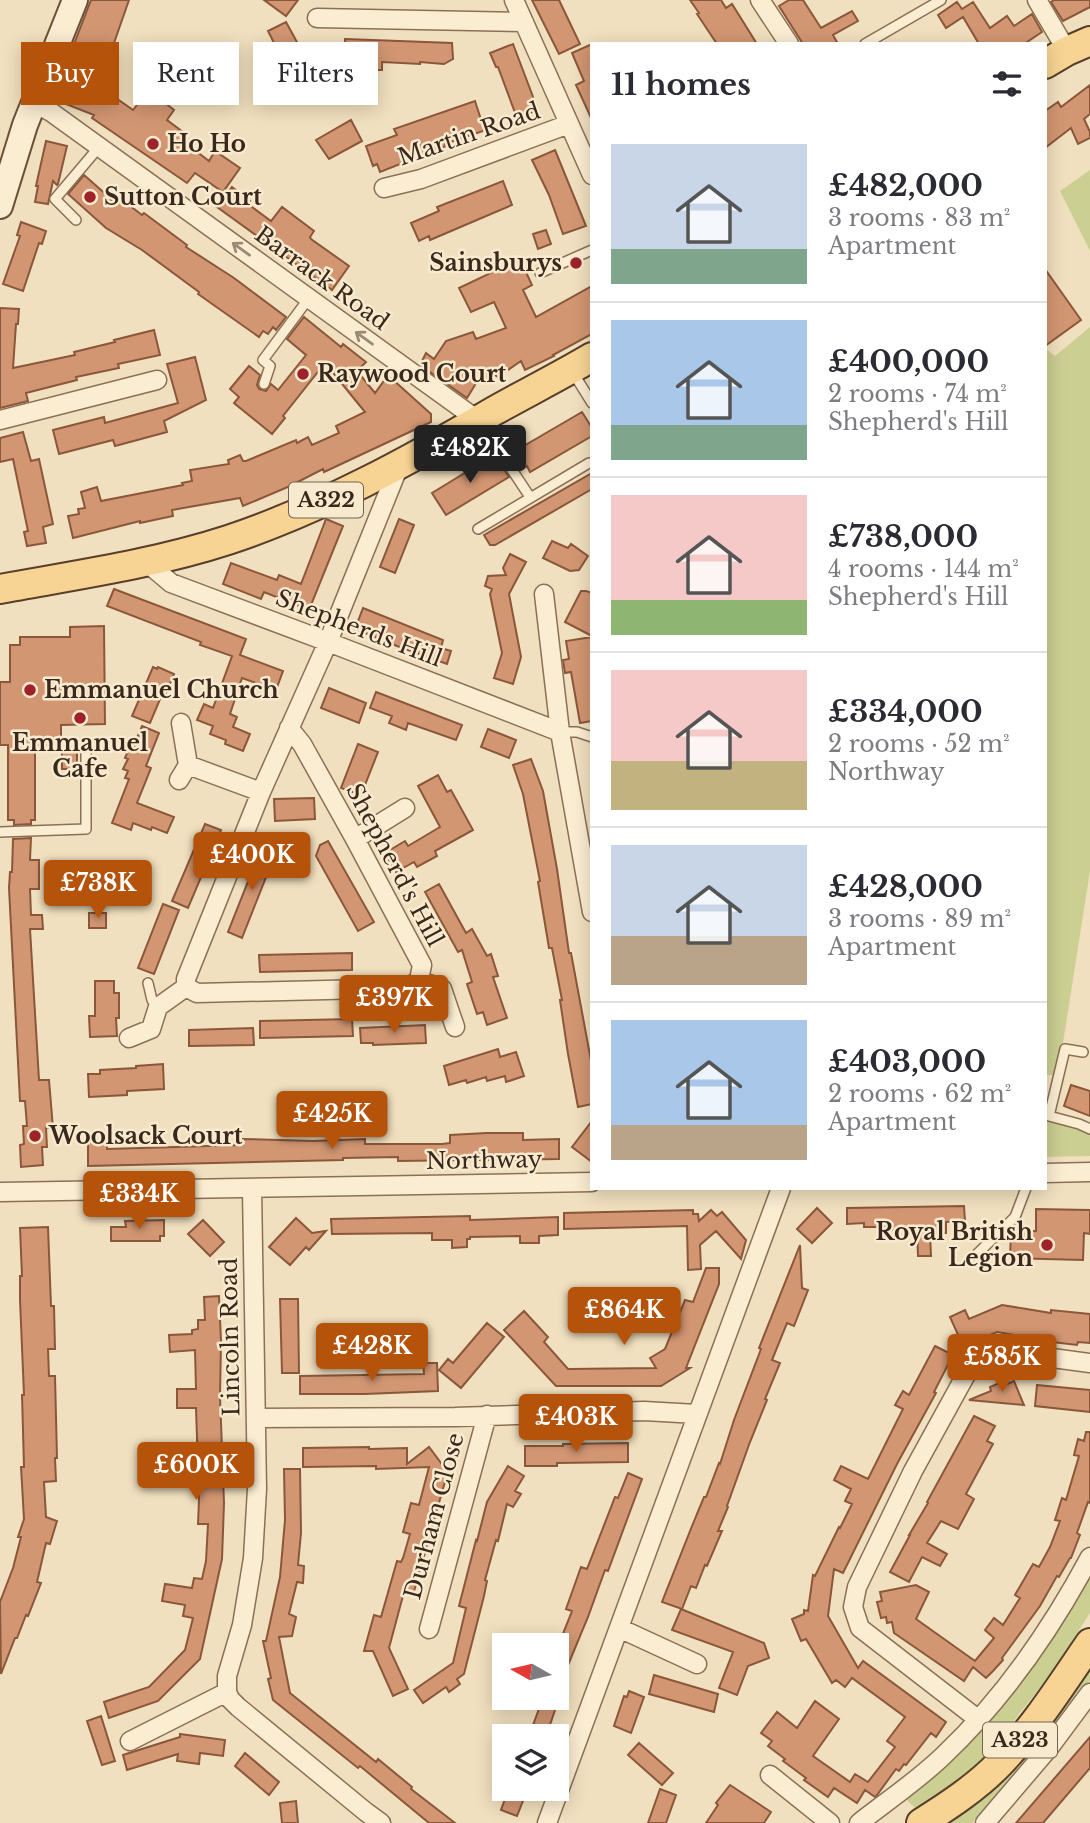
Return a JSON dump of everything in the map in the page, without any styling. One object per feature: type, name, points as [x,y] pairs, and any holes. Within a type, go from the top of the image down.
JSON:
[{"type":"main road","name":"A322","points":[[0,589],[146,562],[229,540],[294,515],[399,466],[582,363]]},
{"type":"main road","name":"A323","points":[[928,1821],[978,1784],[998,1765],[1016,1745],[1090,1643]]},
{"type":"street","points":[[58,42],[75,0]]},
{"type":"street","points":[[514,0],[590,171]]},
{"type":"street","points":[[760,0],[788,42]]},
{"type":"street","points":[[1037,0],[1067,52]]},
{"type":"street","points":[[317,18],[524,22]]},
{"type":"street","points":[[0,206],[33,105]]},
{"type":"street","name":"Barrack Road","points":[[38,105],[479,421]]},
{"type":"street","name":"Martin Road","points":[[384,188],[422,179],[569,124]]},
{"type":"street","points":[[0,420],[157,380]]},
{"type":"street","points":[[129,1038],[151,1029],[158,1007],[186,987],[186,979],[261,792],[328,642],[399,466]]},
{"type":"street","name":"Shepherds Hill","points":[[146,562],[171,583],[560,732]]},
{"type":"street","points":[[544,594],[560,732],[590,901]]},
{"type":"street","points":[[181,723],[183,772],[261,792]]},
{"type":"street","name":"Shepherd's Hill","points":[[186,987],[197,993],[408,988],[419,979],[422,965],[302,744],[289,729]]},
{"type":"street","points":[[355,839],[405,808]]},
{"type":"street","points":[[419,979],[442,989],[455,1027]]},
{"type":"street","points":[[1047,1174],[1090,1172]]},
{"type":"street","name":"Northway","points":[[0,1192],[590,1182]]},
{"type":"street","name":"Lincoln Road","points":[[227,1692],[227,1676],[242,1625],[253,1558],[257,1489],[252,1189]]},
{"type":"street","points":[[547,1823],[780,1190]]},
{"type":"street","points":[[979,1720],[860,1628],[853,1607],[857,1587],[913,1471],[968,1371],[985,1357],[1007,1352],[1090,1363]]},
{"type":"street","points":[[256,1418],[455,1417],[644,1411],[697,1414]]},
{"type":"street","name":"Durham Close","points":[[429,1629],[487,1415]]},
{"type":"street","points":[[859,1823],[941,1758],[979,1720],[1068,1599],[1090,1558]]},
{"type":"street","points":[[620,1628],[697,1664]]},
{"type":"street","points":[[130,1741],[227,1692],[238,1707],[362,1818],[382,1823]]},
{"type":"street","points":[[985,1823],[1049,1748],[1090,1693]]},
{"type":"street","points":[[770,1775],[830,1823]]},
{"type":"lane","points":[[868,42],[941,0]]},
{"type":"lane","points":[[76,220],[55,200],[99,147]]},
{"type":"lane","points":[[540,273],[590,251]]},
{"type":"lane","points":[[264,384],[270,366],[264,360],[309,298]]},
{"type":"lane","points":[[582,363],[590,394]]},
{"type":"lane","points":[[479,421],[530,497]]},
{"type":"lane","points":[[478,529],[589,463]]},
{"type":"lane","points":[[560,732],[577,732],[590,736]]},
{"type":"lane","points":[[0,832],[86,829],[86,747]]},
{"type":"lane","points":[[148,983],[152,1000],[158,1007]]},
{"type":"lane","points":[[1083,1052],[1065,1049],[1049,1116],[1090,1129]]},
{"type":"lane","points":[[976,1255],[1015,1217],[1025,1190]]},
{"type":"green space","points":[[1090,170],[1090,251],[1060,191]]},
{"type":"green space","points":[[1090,327],[1090,871],[1058,1075],[1047,1075],[1047,350],[1055,356]]},
{"type":"green space","points":[[1047,1121],[1076,1128],[1090,1135],[1090,1156],[1047,1157]]},
{"type":"green space","points":[[1090,1573],[1090,1613],[1052,1672],[977,1768],[915,1808],[904,1797]]},
{"type":"green space","points":[[1090,1658],[1090,1680],[1072,1707],[972,1823],[946,1823]]},
{"type":"building","points":[[91,0],[129,0],[114,42],[75,42]]},
{"type":"building","points":[[264,0],[298,0],[286,16]]},
{"type":"building","points":[[532,0],[559,0],[580,44],[559,54]]},
{"type":"building","points":[[690,0],[721,0],[726,8],[732,4],[756,42],[716,42],[697,14],[699,13]]},
{"type":"building","points":[[789,0],[803,0],[821,28],[852,11],[858,21],[833,35],[837,42],[802,42],[779,6]]},
{"type":"building","points":[[1090,0],[1090,7],[1063,21],[1051,2]]},
{"type":"building","points":[[957,2],[962,9],[973,2],[990,28],[1007,16],[1014,26],[1032,14],[1042,32],[1027,42],[978,42],[963,17],[946,28],[938,15]]},
{"type":"building","points":[[286,22],[297,42],[274,42],[268,31]]},
{"type":"building","points":[[345,39],[452,43],[453,59],[444,64],[382,62],[382,70],[378,70],[378,42],[345,42]]},
{"type":"building","points":[[513,44],[538,110],[517,118],[490,53]]},
{"type":"building","points":[[590,45],[590,116],[576,85],[584,81],[572,53]]},
{"type":"building","points":[[1090,85],[1090,114],[1084,119],[1090,138],[1078,144],[1071,128],[1047,146],[1047,110],[1058,102],[1061,107]]},
{"type":"building","points":[[119,100],[133,110],[137,105],[168,105],[174,110],[167,120],[187,135],[183,141],[209,161],[215,151],[240,168],[223,192],[195,173],[187,183],[92,118],[94,115],[68,105],[119,105]]},
{"type":"building","points":[[475,101],[483,131],[380,172],[377,164],[373,166],[366,146],[397,135],[394,129]]},
{"type":"building","points":[[351,120],[362,141],[329,159],[316,140]]},
{"type":"building","points":[[46,141],[67,146],[58,184],[53,181],[48,204],[35,202]]},
{"type":"building","points":[[555,150],[586,226],[563,234],[549,195],[532,160]]},
{"type":"building","points":[[84,175],[117,204],[121,199],[142,215],[144,213],[187,245],[186,247],[234,278],[286,317],[276,330],[273,327],[268,334],[263,331],[259,337],[142,250],[106,228],[68,194]]},
{"type":"building","points":[[503,181],[512,205],[430,240],[429,236],[419,241],[411,223],[439,211],[437,207]]},
{"type":"building","points":[[232,187],[250,201],[248,204],[271,221],[282,207],[314,231],[311,239],[349,266],[332,290],[217,207]]},
{"type":"building","points":[[21,222],[46,231],[42,244],[39,243],[23,291],[3,284],[20,236],[17,235]]},
{"type":"building","points":[[546,230],[551,244],[538,249],[533,234]]},
{"type":"building","points":[[520,259],[532,285],[523,290],[536,317],[590,287],[590,335],[525,370],[521,361],[498,377],[493,374],[478,380],[467,398],[420,365],[426,353],[434,359],[446,341],[473,332],[476,339],[506,328],[494,302],[471,312],[459,288]]},
{"type":"building","points":[[1047,272],[1081,320],[1047,345]]},
{"type":"building","points":[[0,308],[19,309],[13,368],[75,355],[74,352],[154,330],[160,355],[118,364],[119,368],[76,377],[77,380],[26,393],[28,401],[0,408]]},
{"type":"building","points":[[304,317],[341,347],[343,344],[366,362],[357,371],[375,393],[386,378],[391,378],[431,414],[431,422],[243,506],[240,498],[172,510],[173,516],[140,521],[73,538],[68,516],[79,514],[78,509],[85,508],[81,492],[97,487],[101,501],[183,485],[182,483],[192,481],[190,470],[229,464],[228,460],[240,455],[243,461],[246,461],[308,437],[312,445],[339,433],[336,426],[365,412],[325,363],[272,434],[234,403],[239,397],[230,389],[249,366],[260,375],[257,385],[259,389],[266,391],[271,384],[278,390],[306,355],[287,339]]},
{"type":"building","points":[[195,357],[206,400],[164,421],[167,432],[115,446],[113,440],[59,454],[53,430],[104,417],[105,423],[178,403],[167,364]]},
{"type":"building","points":[[582,412],[590,425],[590,437],[530,472],[527,466],[521,470],[510,454]]},
{"type":"building","points":[[23,432],[31,461],[39,459],[53,524],[43,527],[46,543],[27,546],[24,532],[28,531],[13,459],[0,462],[0,438]]},
{"type":"building","points":[[494,455],[509,477],[446,515],[432,493]]},
{"type":"building","points":[[590,474],[590,490],[495,545],[490,545],[484,535]]},
{"type":"building","points":[[326,519],[343,526],[309,610],[264,592],[261,599],[223,584],[231,563],[277,580],[279,575],[301,584]]},
{"type":"building","points":[[399,519],[414,525],[395,573],[380,567]]},
{"type":"building","points":[[552,541],[568,548],[571,544],[588,556],[579,570],[570,571],[543,558]]},
{"type":"building","points":[[510,554],[526,562],[509,594],[521,657],[513,684],[494,678],[502,653],[490,594],[492,589],[485,586],[488,576],[506,575],[503,568]]},
{"type":"building","points":[[114,589],[246,639],[240,655],[283,671],[276,690],[242,678],[230,714],[237,717],[233,727],[250,734],[243,751],[210,734],[213,726],[197,720],[204,704],[213,708],[232,656],[107,606]]},
{"type":"building","points":[[581,591],[590,592],[590,635],[565,622]]},
{"type":"building","points":[[363,608],[443,640],[441,648],[451,651],[447,664],[355,629]]},
{"type":"building","points":[[104,626],[105,724],[61,725],[61,745],[35,745],[35,820],[31,820],[31,824],[14,825],[14,820],[8,820],[8,745],[0,745],[0,682],[10,682],[10,645],[20,645],[20,637],[70,637],[70,627]]},
{"type":"building","points":[[590,637],[590,721],[580,723],[571,672],[565,673],[563,660],[569,659],[566,641]]},
{"type":"building","points":[[153,667],[174,674],[150,723],[132,716]]},
{"type":"building","points":[[329,688],[366,703],[359,723],[321,708]]},
{"type":"building","points":[[376,692],[462,725],[456,740],[408,723],[406,730],[389,723],[392,716],[370,708]]},
{"type":"building","points":[[142,726],[159,733],[146,766],[151,768],[137,803],[174,817],[167,833],[133,823],[131,830],[112,823],[129,779],[125,778],[128,771],[123,769],[128,759],[125,758]]},
{"type":"building","points":[[488,729],[516,740],[509,758],[481,747]]},
{"type":"building","points":[[358,744],[378,752],[361,795],[341,788]]},
{"type":"building","points":[[62,752],[77,752],[77,769],[62,769]]},
{"type":"building","points":[[531,759],[543,791],[569,953],[590,1055],[590,1104],[578,1107],[562,1000],[552,948],[549,948],[538,882],[540,881],[523,794],[513,765]]},
{"type":"building","points":[[438,775],[447,792],[451,790],[473,830],[435,851],[437,856],[417,867],[414,862],[396,872],[385,853],[405,841],[408,846],[440,827],[418,786]]},
{"type":"building","points":[[314,798],[315,819],[275,821],[274,799]]},
{"type":"building","points":[[205,824],[221,830],[188,908],[172,901]]},
{"type":"building","points":[[31,838],[30,860],[39,860],[39,889],[30,889],[31,915],[42,915],[43,929],[30,929],[39,1080],[49,1080],[53,1128],[46,1128],[47,1147],[42,1147],[43,1165],[21,1167],[20,1145],[24,1144],[23,1126],[27,1126],[25,1101],[20,1101],[9,888],[13,839]]},
{"type":"building","points":[[328,841],[374,922],[358,931],[316,856],[320,845]]},
{"type":"building","points":[[262,846],[276,852],[242,938],[228,932]]},
{"type":"building","points":[[439,884],[466,933],[472,929],[487,956],[491,954],[498,976],[493,977],[507,1018],[487,1025],[483,1012],[477,1014],[467,984],[472,982],[462,950],[458,952],[425,892]]},
{"type":"building","points":[[163,904],[179,910],[154,974],[138,968]]},
{"type":"building","points":[[89,913],[106,913],[106,928],[89,928]]},
{"type":"building","points":[[352,953],[352,970],[260,972],[259,955]]},
{"type":"building","points":[[95,981],[114,981],[114,993],[119,993],[117,1036],[90,1037],[89,1016],[95,1016]]},
{"type":"building","points":[[352,1019],[353,1036],[260,1038],[260,1021]]},
{"type":"building","points":[[425,1025],[426,1043],[361,1043],[360,1028]]},
{"type":"building","points":[[253,1028],[254,1045],[189,1046],[189,1030]]},
{"type":"building","points":[[498,1049],[500,1057],[516,1052],[524,1076],[506,1082],[505,1076],[487,1081],[486,1077],[449,1085],[444,1066]]},
{"type":"building","points":[[163,1064],[164,1089],[89,1097],[88,1074],[100,1074],[100,1070]]},
{"type":"building","points":[[1071,1085],[1090,1091],[1090,1116],[1064,1106]]},
{"type":"building","points":[[590,1124],[590,1160],[572,1147]]},
{"type":"building","points":[[523,1133],[523,1140],[559,1139],[559,1159],[398,1161],[398,1157],[88,1166],[88,1141],[107,1141],[107,1149],[243,1145],[243,1139],[365,1139],[365,1144],[442,1144],[450,1143],[450,1135]]},
{"type":"building","points":[[964,1206],[965,1221],[946,1222],[946,1233],[930,1233],[931,1256],[918,1256],[917,1230],[864,1227],[864,1223],[847,1224],[847,1208]]},
{"type":"building","points":[[817,1208],[832,1223],[812,1243],[797,1229]]},
{"type":"building","name":"Royal British Legion","points":[[1036,1209],[1090,1210],[1090,1234],[1084,1233],[1083,1260],[1010,1258],[1011,1231],[1036,1231]]},
{"type":"building","points":[[693,1210],[693,1214],[698,1214],[699,1221],[711,1210],[717,1216],[722,1212],[746,1240],[741,1259],[716,1231],[700,1245],[701,1269],[688,1270],[687,1226],[564,1229],[564,1213]]},
{"type":"building","points":[[470,1216],[470,1220],[558,1217],[558,1235],[539,1236],[539,1243],[520,1243],[520,1236],[470,1237],[467,1239],[467,1247],[452,1248],[452,1240],[432,1240],[432,1233],[332,1234],[331,1219]]},
{"type":"building","points":[[296,1218],[312,1233],[326,1231],[309,1250],[306,1247],[290,1265],[269,1247]]},
{"type":"building","points":[[164,1220],[164,1236],[160,1236],[160,1241],[111,1241],[111,1227],[126,1227],[125,1221]]},
{"type":"building","points":[[203,1220],[224,1242],[210,1256],[188,1234]]},
{"type":"building","points":[[48,1227],[55,1349],[48,1349],[49,1376],[55,1376],[57,1458],[56,1481],[44,1482],[46,1517],[57,1521],[50,1544],[46,1543],[37,1582],[41,1583],[1,1674],[0,1602],[13,1568],[24,1519],[21,1467],[24,1467],[24,1395],[20,1228]]},
{"type":"building","points":[[800,1245],[802,1288],[808,1290],[794,1326],[787,1323],[772,1360],[780,1363],[718,1531],[722,1531],[696,1588],[691,1586],[682,1609],[662,1602],[720,1464],[761,1349],[759,1348]]},
{"type":"building","points":[[706,1268],[719,1268],[719,1284],[686,1368],[690,1368],[661,1386],[556,1386],[504,1330],[524,1311],[548,1337],[544,1342],[568,1369],[656,1368],[650,1358],[665,1349],[685,1300],[693,1302]]},
{"type":"building","points":[[219,1296],[224,1503],[222,1559],[200,1659],[158,1701],[109,1718],[104,1702],[149,1687],[185,1650],[193,1618],[183,1616],[185,1605],[162,1601],[165,1584],[192,1588],[194,1578],[202,1579],[208,1524],[198,1524],[196,1408],[177,1408],[177,1389],[196,1389],[195,1350],[170,1352],[169,1335],[192,1334],[192,1330],[198,1329],[198,1320],[205,1320],[204,1297]]},
{"type":"building","points":[[280,1299],[298,1299],[299,1373],[282,1373]]},
{"type":"building","points":[[1002,1305],[1051,1313],[1051,1310],[1090,1314],[1090,1343],[1078,1342],[1077,1345],[997,1332],[963,1346],[950,1317],[965,1310],[969,1319]]},
{"type":"building","points":[[487,1323],[504,1337],[461,1388],[439,1370],[448,1359],[453,1363]]},
{"type":"building","points":[[935,1346],[953,1355],[843,1573],[834,1569],[828,1616],[858,1668],[863,1661],[946,1722],[936,1737],[931,1733],[906,1765],[899,1771],[896,1769],[875,1797],[865,1790],[857,1803],[834,1788],[828,1797],[804,1780],[806,1778],[768,1746],[772,1741],[761,1733],[777,1712],[797,1728],[815,1701],[839,1719],[813,1756],[850,1782],[855,1774],[868,1782],[895,1747],[887,1741],[905,1717],[852,1678],[845,1687],[836,1680],[832,1683],[806,1639],[801,1641],[792,1619],[804,1614],[804,1610],[808,1611],[813,1575],[815,1576],[852,1504],[845,1501],[851,1489],[834,1480],[841,1466],[868,1479],[903,1409],[895,1405],[903,1391],[909,1395]]},
{"type":"building","points":[[423,1363],[437,1363],[438,1391],[300,1394],[300,1376],[424,1374]]},
{"type":"building","points":[[1006,1380],[1007,1384],[1014,1381],[1024,1405],[969,1400],[991,1391],[990,1387]]},
{"type":"building","points":[[1037,1385],[1090,1390],[1090,1412],[1035,1406]]},
{"type":"building","points":[[974,1416],[995,1426],[987,1441],[993,1444],[966,1494],[974,1499],[958,1529],[941,1521],[927,1543],[947,1554],[940,1566],[922,1557],[909,1582],[890,1572]]},
{"type":"building","points":[[1086,1432],[1090,1432],[1090,1503],[1088,1502],[1077,1533],[1080,1535],[1071,1558],[1059,1577],[1057,1576],[1040,1606],[993,1671],[986,1678],[973,1667],[964,1681],[894,1633],[892,1622],[887,1623],[886,1617],[881,1618],[877,1602],[882,1601],[880,1592],[916,1585],[929,1592],[916,1619],[975,1661],[994,1638],[985,1630],[994,1618],[1003,1625],[1020,1598],[1015,1595],[1033,1564],[1039,1567],[1050,1547],[1060,1521],[1055,1520],[1062,1498],[1066,1500],[1079,1456],[1074,1455],[1078,1439],[1084,1441]]},
{"type":"building","points":[[628,1443],[628,1462],[525,1466],[525,1446]]},
{"type":"building","points":[[429,1447],[447,1471],[443,1474],[446,1478],[413,1595],[404,1592],[389,1648],[408,1689],[393,1696],[373,1651],[364,1651],[374,1615],[381,1617],[397,1561],[401,1562],[403,1558],[410,1534],[403,1532],[411,1503],[419,1505],[429,1467],[303,1467],[303,1448],[407,1448],[407,1464]]},
{"type":"building","points":[[508,1466],[524,1476],[515,1491],[521,1494],[513,1507],[507,1504],[485,1580],[484,1596],[464,1674],[457,1679],[460,1684],[449,1692],[446,1687],[423,1703],[414,1690],[453,1663],[466,1608],[459,1606],[476,1540],[487,1502]]},
{"type":"building","points":[[284,1469],[300,1469],[301,1533],[298,1565],[304,1566],[303,1583],[297,1582],[289,1614],[296,1617],[292,1636],[279,1637],[290,1693],[376,1762],[378,1759],[455,1823],[429,1823],[273,1700],[263,1641],[266,1641],[280,1577],[285,1520]]},
{"type":"building","points":[[628,1473],[642,1479],[608,1571],[605,1570],[569,1663],[569,1633],[563,1633],[572,1611],[566,1609],[581,1567],[587,1569],[615,1497],[618,1498]]},
{"type":"building","points":[[681,1609],[764,1643],[769,1658],[748,1666],[737,1695],[719,1688],[733,1652],[672,1630]]},
{"type":"building","points":[[654,1675],[718,1694],[714,1712],[649,1694]]},
{"type":"building","points":[[629,1691],[644,1697],[631,1733],[614,1726],[624,1696],[627,1697]]},
{"type":"building","points":[[539,1710],[555,1710],[550,1724],[533,1724]]},
{"type":"building","points":[[101,1716],[115,1761],[102,1765],[87,1721]]},
{"type":"building","points":[[180,1734],[225,1740],[223,1756],[200,1753],[199,1764],[177,1761],[178,1754],[127,1770],[123,1755],[180,1737]]},
{"type":"building","points":[[1090,1737],[1090,1768],[1043,1823],[1016,1823]]},
{"type":"building","points":[[639,1743],[673,1773],[662,1785],[628,1755]]},
{"type":"building","points":[[245,1753],[279,1782],[269,1795],[235,1766]]},
{"type":"building","points":[[730,1785],[771,1812],[764,1823],[706,1823],[718,1805],[716,1803]]},
{"type":"building","points":[[660,1789],[676,1795],[666,1823],[648,1823]]},
{"type":"building","points":[[296,1801],[298,1823],[282,1823],[280,1803]]},
{"type":"building","points":[[504,1801],[523,1801],[517,1816],[501,1810]]},
{"type":"place","name":"Ho Ho","points":[[153,144]]},
{"type":"place","name":"Sutton Court","points":[[90,197]]},
{"type":"place","name":"Sainsburys","points":[[576,263]]},
{"type":"place","name":"Raywood Court","points":[[303,374]]},
{"type":"place","name":"Emmanuel Church","points":[[30,690]]},
{"type":"place","name":"Emmanuel Cafe","points":[[80,718]]},
{"type":"place","name":"Woolsack Court","points":[[35,1136]]},
{"type":"place","name":"Royal British Legion","points":[[1047,1245]]}]
